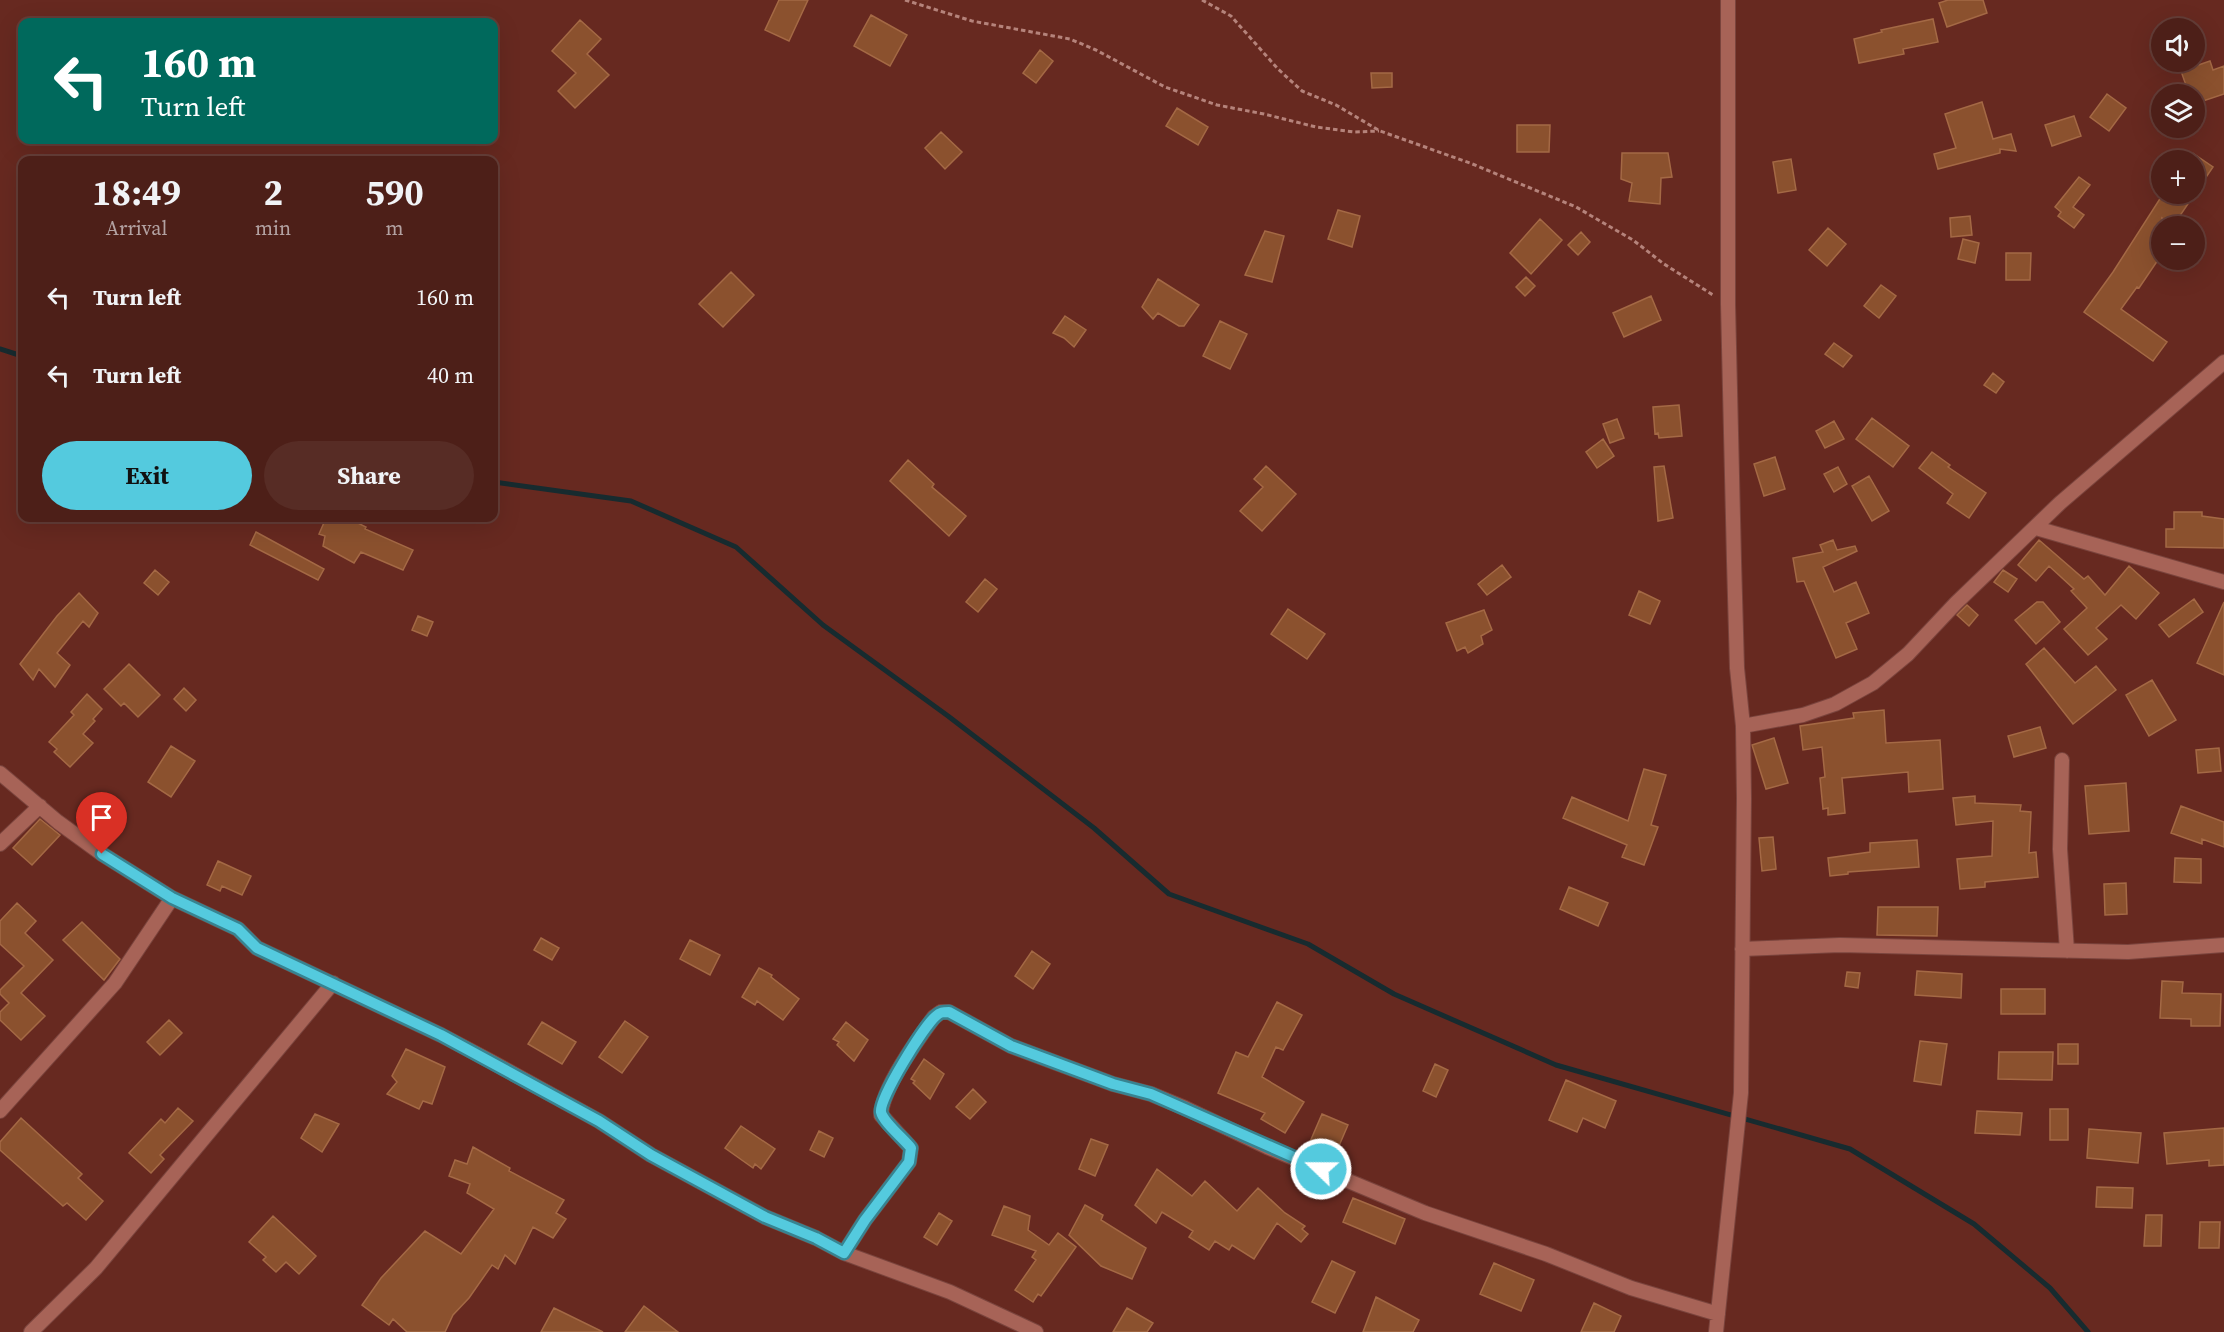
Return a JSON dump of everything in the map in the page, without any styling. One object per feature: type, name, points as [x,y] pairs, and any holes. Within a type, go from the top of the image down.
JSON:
[{"type":"street","points":[[1716,1332],[1741,1093],[1743,726],[1737,644],[1728,304],[1728,0]]},
{"type":"street","points":[[1743,726],[1803,716],[1835,704],[1873,683],[1908,654],[1956,603],[2116,453],[2224,362]]},
{"type":"street","points":[[2036,528],[2224,582]]},
{"type":"street","points":[[2062,760],[2060,849],[2067,951]]},
{"type":"street","points":[[0,773],[102,854],[172,898],[238,929],[257,948],[482,1057],[599,1121],[651,1155],[765,1217],[816,1238],[844,1253],[950,1292],[1036,1332]]},
{"type":"street","points":[[0,844],[40,806]]},
{"type":"street","points":[[0,1111],[115,982],[172,898]]},
{"type":"street","points":[[1742,949],[1849,945],[2128,952],[2224,945]]},
{"type":"street","points":[[32,1332],[96,1268],[333,983]]},
{"type":"street","points":[[844,1253],[865,1220],[909,1162],[911,1148],[881,1114],[881,1106],[890,1085],[934,1017],[941,1012],[949,1012],[1011,1046],[1113,1084],[1177,1104],[1267,1147],[1425,1213],[1546,1254],[1631,1288],[1718,1314]]},
{"type":"path","points":[[905,0],[972,21],[1070,39],[1166,87],[1217,105],[1264,114],[1316,128],[1354,132],[1380,131]]},
{"type":"path","points":[[1202,0],[1231,16],[1278,69],[1302,91],[1336,105],[1380,131],[1470,163],[1576,207],[1633,240],[1664,264],[1728,304]]},
{"type":"building","points":[[779,0],[808,0],[789,41],[765,30]]},
{"type":"building","points":[[1948,0],[1983,0],[1987,13],[1947,27],[1939,3]]},
{"type":"building","points":[[871,15],[907,35],[890,66],[854,46]]},
{"type":"building","points":[[1933,19],[1938,42],[1903,49],[1904,54],[1859,63],[1854,39],[1882,32],[1881,30]]},
{"type":"building","points":[[580,20],[601,39],[587,54],[609,75],[575,108],[558,91],[576,73],[552,51]]},
{"type":"building","points":[[1040,50],[1053,61],[1036,83],[1023,73]]},
{"type":"building","points":[[2210,61],[2213,70],[2224,66],[2224,94],[2205,100],[2205,84],[2186,84],[2181,72],[2205,72],[2205,63]]},
{"type":"building","points":[[1371,73],[1392,73],[1392,87],[1372,88]]},
{"type":"building","points":[[2107,94],[2126,108],[2109,131],[2090,117]]},
{"type":"building","points":[[1982,102],[1993,139],[2011,134],[2016,151],[2000,149],[2000,153],[1938,169],[1934,154],[1956,148],[1945,114]]},
{"type":"building","points":[[1177,108],[1208,127],[1198,145],[1166,126]]},
{"type":"building","points":[[2074,116],[2081,136],[2052,146],[2045,125]]},
{"type":"building","points":[[1517,125],[1550,125],[1549,152],[1517,152]]},
{"type":"building","points":[[941,132],[962,152],[945,169],[925,148]]},
{"type":"building","points":[[1622,153],[1668,153],[1672,177],[1661,178],[1660,204],[1629,201],[1632,183],[1621,179]]},
{"type":"building","points":[[1791,159],[1796,190],[1778,193],[1773,162]]},
{"type":"building","points":[[2205,162],[2213,167],[2205,179]]},
{"type":"building","points":[[2079,177],[2090,185],[2073,207],[2084,215],[2074,228],[2058,216],[2061,212],[2055,207]]},
{"type":"building","points":[[2157,204],[2188,204],[2180,216],[2151,216],[2151,270],[2121,309],[2167,342],[2153,361],[2084,312]]},
{"type":"building","points":[[1338,210],[1360,216],[1352,247],[1328,239]]},
{"type":"building","points":[[1970,216],[1972,235],[1951,237],[1950,218]]},
{"type":"building","points":[[1540,219],[1562,240],[1531,274],[1510,253]]},
{"type":"building","points":[[1828,228],[1846,244],[1827,266],[1809,250]]},
{"type":"building","points":[[1265,231],[1284,236],[1272,282],[1245,275]]},
{"type":"building","points":[[1581,232],[1590,242],[1578,255],[1568,245]]},
{"type":"building","points":[[1963,239],[1979,243],[1975,263],[1958,259]]},
{"type":"building","points":[[2006,253],[2031,253],[2030,280],[2006,280]]},
{"type":"building","points":[[731,272],[754,295],[723,327],[699,304]]},
{"type":"building","points":[[1526,277],[1535,286],[1525,296],[1516,287]]},
{"type":"building","points":[[1158,279],[1199,305],[1184,326],[1179,326],[1158,313],[1153,319],[1142,307]]},
{"type":"building","points":[[1881,285],[1896,296],[1879,318],[1864,306]]},
{"type":"building","points":[[1651,296],[1661,320],[1624,337],[1613,313]]},
{"type":"building","points":[[1065,316],[1086,330],[1074,347],[1064,338],[1053,333]]},
{"type":"building","points":[[1220,321],[1247,334],[1230,369],[1203,356]]},
{"type":"building","points":[[1834,343],[1852,356],[1843,367],[1825,354]]},
{"type":"building","points":[[1993,373],[2004,382],[1996,393],[1984,385]]},
{"type":"building","points":[[1679,405],[1682,436],[1659,438],[1658,433],[1655,434],[1653,407]]},
{"type":"building","points":[[1872,418],[1909,446],[1893,467],[1856,439]]},
{"type":"building","points":[[1617,419],[1624,438],[1610,443],[1603,424]]},
{"type":"building","points":[[1834,421],[1844,439],[1825,448],[1816,431]]},
{"type":"building","points":[[1603,439],[1614,456],[1597,468],[1586,452]]},
{"type":"building","points":[[1932,452],[1950,465],[1948,467],[1986,493],[1969,518],[1947,503],[1953,494],[1919,468]]},
{"type":"building","points":[[1775,457],[1785,489],[1764,496],[1754,464]]},
{"type":"building","points":[[908,460],[934,484],[932,487],[966,516],[949,536],[890,481]]},
{"type":"building","points":[[1266,466],[1296,494],[1262,531],[1240,511],[1263,487],[1254,479]]},
{"type":"building","points":[[1664,466],[1673,518],[1658,521],[1654,467]]},
{"type":"building","points":[[1838,467],[1847,484],[1834,492],[1824,474]]},
{"type":"building","points":[[1869,476],[1889,511],[1872,521],[1852,486]]},
{"type":"building","points":[[2174,512],[2202,512],[2202,516],[2224,519],[2224,548],[2166,547],[2166,529],[2174,529]]},
{"type":"building","points":[[324,522],[356,522],[366,527],[365,529],[413,550],[403,570],[361,552],[354,563],[323,546],[325,536],[319,534]]},
{"type":"building","points":[[256,532],[324,569],[318,580],[250,545]]},
{"type":"building","points":[[1833,540],[1837,550],[1855,546],[1857,551],[1823,567],[1834,592],[1856,582],[1869,613],[1846,623],[1857,649],[1836,658],[1804,581],[1797,582],[1793,558],[1823,552],[1820,545]]},
{"type":"building","points":[[2039,540],[2084,579],[2088,576],[2105,595],[2129,566],[2159,593],[2136,619],[2121,605],[2096,628],[2107,639],[2088,655],[2064,629],[2087,608],[2071,591],[2074,589],[2049,566],[2036,581],[2018,565]]},
{"type":"building","points":[[1502,565],[1511,577],[1487,595],[1478,584]]},
{"type":"building","points":[[155,570],[169,582],[158,595],[144,583]]},
{"type":"building","points":[[2003,570],[2017,579],[2008,592],[1994,582]]},
{"type":"building","points":[[985,579],[997,589],[978,612],[966,602]]},
{"type":"building","points":[[1639,591],[1660,601],[1650,624],[1629,615]]},
{"type":"building","points":[[79,593],[98,613],[89,627],[83,621],[57,653],[70,665],[55,687],[39,669],[33,680],[20,664],[57,616]]},
{"type":"building","points":[[2194,599],[2203,612],[2169,637],[2159,625]]},
{"type":"building","points":[[2037,602],[2043,602],[2060,622],[2036,644],[2015,620]]},
{"type":"building","points":[[2224,602],[2224,675],[2197,663]]},
{"type":"building","points":[[1967,605],[1978,615],[1969,626],[1957,615]]},
{"type":"building","points":[[1288,609],[1325,634],[1307,659],[1271,634]]},
{"type":"building","points":[[1484,610],[1492,630],[1481,636],[1483,644],[1468,653],[1465,647],[1457,651],[1446,623]]},
{"type":"building","points":[[418,616],[433,622],[427,636],[412,630]]},
{"type":"building","points":[[2044,648],[2075,683],[2096,666],[2116,690],[2073,724],[2026,664]]},
{"type":"building","points":[[129,664],[160,695],[138,717],[124,703],[121,706],[104,689]]},
{"type":"building","points":[[2152,680],[2176,720],[2149,736],[2126,695]]},
{"type":"building","points":[[184,688],[196,700],[186,711],[174,699]]},
{"type":"building","points":[[87,694],[102,709],[83,734],[93,743],[70,767],[54,752],[57,749],[49,742],[74,715],[71,712]]},
{"type":"building","points":[[1884,710],[1886,743],[1940,740],[1943,789],[1909,792],[1908,772],[1842,778],[1845,813],[1828,815],[1828,808],[1823,809],[1820,778],[1825,777],[1822,747],[1803,750],[1800,726],[1854,718],[1853,713]]},
{"type":"building","points":[[2040,727],[2046,748],[2014,757],[2008,736]]},
{"type":"building","points":[[1774,738],[1788,783],[1766,789],[1752,745]]},
{"type":"building","points":[[171,746],[195,761],[171,797],[148,782]]},
{"type":"building","points":[[2219,748],[2221,771],[2198,773],[2196,750]]},
{"type":"building","points":[[1644,769],[1666,775],[1651,825],[1658,827],[1644,865],[1622,857],[1627,845],[1563,818],[1572,797],[1628,821]]},
{"type":"building","points":[[2126,783],[2129,831],[2089,834],[2085,786]]},
{"type":"building","points":[[1975,796],[1975,803],[2021,805],[2020,811],[2031,812],[2029,853],[2036,852],[2038,877],[1985,882],[1985,887],[1960,889],[1957,859],[1992,856],[1993,821],[1956,825],[1953,798]]},
{"type":"building","points":[[2181,806],[2224,822],[2224,847],[2202,839],[2202,844],[2171,833]]},
{"type":"building","points":[[40,819],[60,835],[32,865],[13,848]]},
{"type":"building","points":[[1773,837],[1776,869],[1762,871],[1759,838]]},
{"type":"building","points":[[1917,840],[1919,867],[1848,872],[1848,874],[1830,876],[1828,858],[1870,852],[1870,843]]},
{"type":"building","points":[[2175,858],[2201,859],[2201,883],[2174,882]]},
{"type":"building","points":[[218,861],[251,876],[242,895],[222,886],[220,891],[207,885]]},
{"type":"building","points":[[2126,883],[2127,914],[2105,915],[2104,884]]},
{"type":"building","points":[[1569,887],[1608,903],[1598,926],[1560,909]]},
{"type":"building","points":[[17,903],[36,921],[25,933],[53,960],[21,993],[45,1016],[21,1040],[0,1020],[0,1012],[9,1003],[0,994],[0,990],[24,966],[0,944],[0,921]]},
{"type":"building","points":[[1878,907],[1938,907],[1937,936],[1877,935]]},
{"type":"building","points":[[82,922],[120,959],[104,980],[63,940]]},
{"type":"building","points":[[541,938],[559,948],[552,960],[534,950]]},
{"type":"building","points":[[690,940],[720,955],[710,975],[680,959]]},
{"type":"building","points":[[1032,951],[1050,964],[1033,989],[1015,976]]},
{"type":"building","points":[[759,968],[772,975],[771,977],[799,999],[783,1020],[757,1001],[755,1005],[742,997]]},
{"type":"building","points":[[1917,971],[1962,974],[1961,998],[1915,995]]},
{"type":"building","points":[[1847,972],[1860,973],[1858,988],[1845,986]]},
{"type":"building","points":[[2162,981],[2183,982],[2182,993],[2221,994],[2220,1026],[2191,1026],[2191,1019],[2160,1018]]},
{"type":"building","points":[[2001,989],[2045,989],[2045,1014],[2001,1014]]},
{"type":"building","points":[[1277,1002],[1302,1015],[1283,1050],[1276,1047],[1262,1077],[1304,1102],[1285,1133],[1261,1119],[1265,1113],[1218,1093],[1236,1052],[1248,1057]]},
{"type":"building","points":[[169,1020],[182,1033],[160,1055],[147,1042]]},
{"type":"building","points":[[625,1021],[648,1037],[622,1073],[599,1057]]},
{"type":"building","points":[[542,1022],[576,1042],[562,1064],[528,1044]]},
{"type":"building","points":[[846,1022],[868,1040],[854,1061],[837,1045],[839,1042],[833,1039]]},
{"type":"building","points":[[1920,1041],[1947,1044],[1941,1085],[1914,1081]]},
{"type":"building","points":[[2058,1044],[2078,1044],[2078,1064],[2058,1064]]},
{"type":"building","points":[[406,1049],[445,1067],[432,1104],[423,1101],[419,1109],[387,1094],[397,1082],[392,1076]]},
{"type":"building","points":[[1999,1052],[2053,1052],[2052,1080],[1998,1079]]},
{"type":"building","points":[[924,1059],[944,1074],[930,1099],[911,1079]]},
{"type":"building","points":[[1435,1064],[1448,1070],[1436,1097],[1423,1091]]},
{"type":"building","points":[[1566,1080],[1616,1101],[1605,1128],[1583,1118],[1577,1132],[1549,1120]]},
{"type":"building","points":[[973,1089],[986,1102],[970,1119],[956,1107]]},
{"type":"building","points":[[178,1108],[193,1121],[160,1155],[164,1159],[151,1173],[129,1153],[161,1119],[165,1123]]},
{"type":"building","points":[[2050,1109],[2068,1109],[2068,1140],[2050,1140]]},
{"type":"building","points":[[1977,1111],[2022,1113],[2020,1135],[1975,1133]]},
{"type":"building","points":[[315,1114],[339,1124],[322,1152],[301,1138]]},
{"type":"building","points":[[1322,1114],[1348,1125],[1335,1155],[1309,1144]]},
{"type":"building","points":[[21,1118],[82,1174],[78,1178],[103,1201],[86,1220],[67,1203],[63,1206],[0,1150],[0,1142]]},
{"type":"building","points":[[741,1126],[775,1149],[761,1169],[755,1164],[753,1168],[725,1148]]},
{"type":"building","points":[[2224,1128],[2224,1165],[2209,1166],[2209,1160],[2167,1164],[2164,1133]]},
{"type":"building","points":[[2089,1129],[2141,1133],[2138,1163],[2087,1158]]},
{"type":"building","points":[[819,1131],[833,1138],[824,1157],[810,1150]]},
{"type":"building","points":[[1091,1139],[1108,1145],[1095,1176],[1079,1169]]},
{"type":"building","points":[[473,1147],[510,1168],[509,1171],[564,1200],[556,1213],[566,1219],[553,1238],[533,1227],[515,1264],[505,1255],[498,1269],[492,1265],[469,1298],[453,1315],[445,1332],[407,1332],[393,1319],[389,1325],[362,1305],[381,1278],[425,1231],[461,1254],[494,1209],[467,1193],[470,1184],[449,1176],[455,1160],[467,1164]]},
{"type":"building","points":[[1157,1169],[1192,1196],[1205,1181],[1237,1211],[1258,1188],[1285,1213],[1305,1226],[1302,1229],[1308,1234],[1301,1242],[1277,1223],[1254,1259],[1232,1245],[1229,1250],[1215,1241],[1209,1250],[1189,1237],[1193,1231],[1162,1212],[1156,1223],[1135,1205]]},
{"type":"building","points":[[2097,1187],[2133,1188],[2132,1208],[2096,1207]]},
{"type":"building","points":[[1353,1198],[1405,1219],[1395,1244],[1343,1222]]},
{"type":"building","points":[[1085,1205],[1103,1215],[1101,1220],[1146,1248],[1132,1279],[1101,1266],[1069,1235]]},
{"type":"building","points":[[1004,1206],[1030,1216],[1028,1230],[1049,1245],[1058,1233],[1076,1247],[1041,1296],[1038,1294],[1033,1302],[1015,1290],[1036,1260],[1032,1257],[1036,1251],[992,1235]]},
{"type":"building","points":[[939,1213],[952,1221],[937,1245],[924,1237]]},
{"type":"building","points":[[2146,1215],[2162,1215],[2161,1246],[2144,1246]]},
{"type":"building","points":[[273,1216],[316,1256],[299,1274],[286,1262],[276,1272],[263,1260],[266,1257],[249,1242]]},
{"type":"building","points":[[2200,1222],[2220,1222],[2219,1248],[2199,1248]]},
{"type":"building","points":[[1332,1261],[1355,1272],[1335,1313],[1312,1302]]},
{"type":"building","points":[[1494,1263],[1534,1280],[1521,1311],[1480,1294]]},
{"type":"building","points":[[1376,1297],[1419,1320],[1413,1332],[1363,1332]]},
{"type":"building","points":[[1594,1303],[1621,1316],[1614,1332],[1581,1332]]},
{"type":"building","points":[[644,1306],[678,1332],[625,1332]]},
{"type":"building","points":[[554,1308],[603,1332],[541,1332]]},
{"type":"building","points":[[1127,1308],[1153,1323],[1147,1332],[1113,1332]]},
{"type":"waterway","points":[[0,349],[18,355]]},
{"type":"waterway","points":[[498,483],[631,501],[736,547],[823,625],[948,716],[1094,828],[1169,894],[1308,944],[1394,994],[1556,1065],[1850,1149],[1974,1224],[2050,1288],[2088,1332]]},
{"type":"route","points":[[102,854],[172,898],[238,929],[257,948],[441,1035],[599,1121],[651,1155],[765,1217],[816,1238],[844,1253],[865,1220],[909,1162],[911,1148],[881,1114],[881,1106],[890,1085],[924,1031],[934,1017],[941,1012],[949,1012],[1011,1046],[1113,1084],[1151,1094],[1321,1169]]}]
